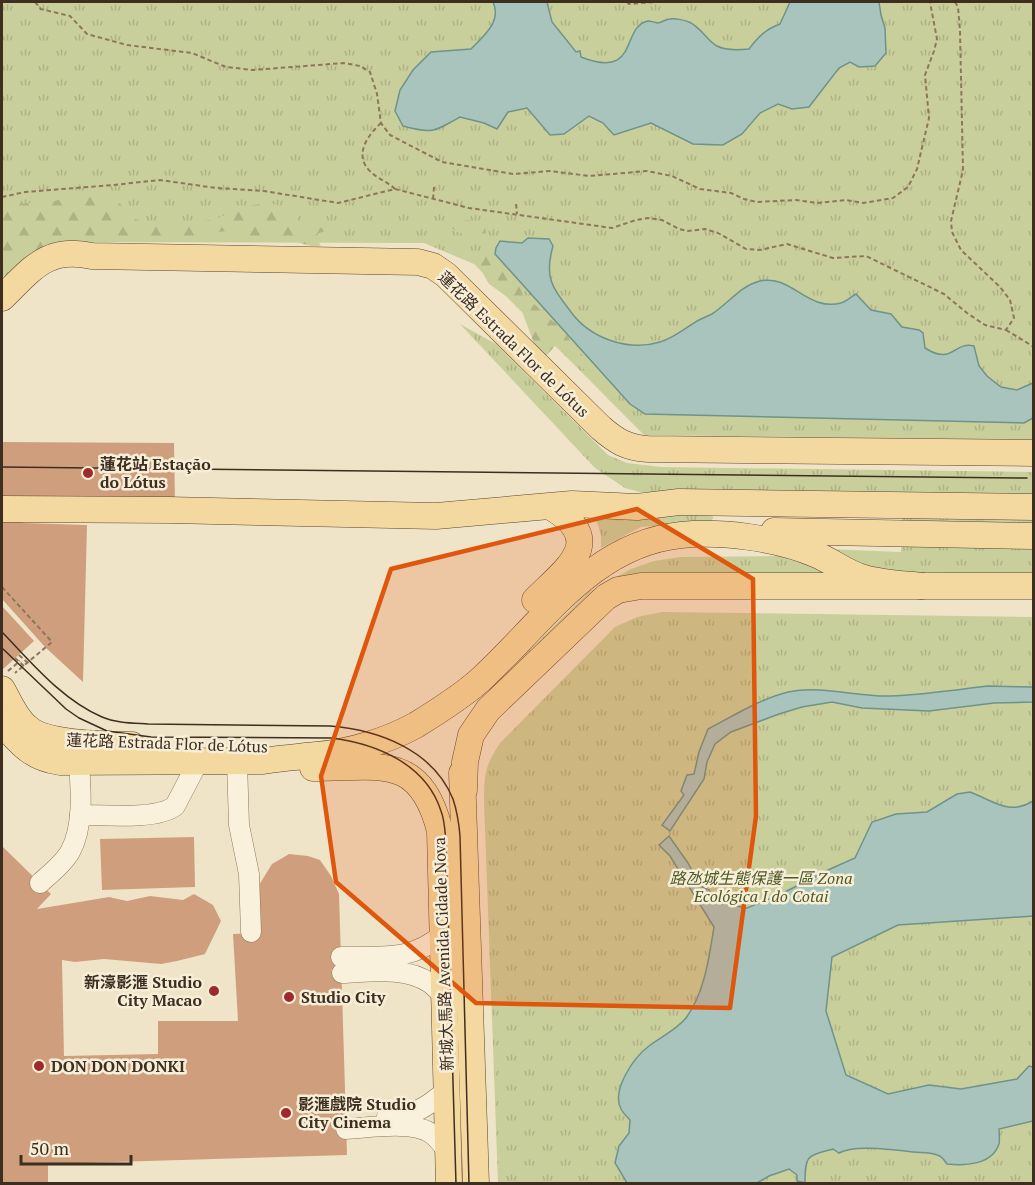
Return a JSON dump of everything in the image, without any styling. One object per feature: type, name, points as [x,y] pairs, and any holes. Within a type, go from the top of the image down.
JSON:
[{"type":"main road","name":"蓮花路 Estrada Flor de Lótus","points":[[2,298],[49,258],[68,252],[92,256],[418,262],[446,275],[601,428],[618,443],[627,447],[648,450],[1034,453]]},
{"type":"main road","points":[[348,513],[453,499],[541,492],[573,492],[679,502],[1034,507]]},
{"type":"main road","points":[[2,509],[436,516],[561,506],[637,507],[679,502]]},
{"type":"main road","points":[[561,506],[585,517],[594,537],[595,549],[588,574]]},
{"type":"main road","name":"新城大馬路 Avenida Cidade Nova","points":[[476,1184],[461,728],[480,664],[497,639],[574,561],[579,544],[577,530],[561,506]]},
{"type":"main road","points":[[472,686],[588,574],[619,554],[659,539],[742,531],[1034,536]]},
{"type":"main road","points":[[720,534],[785,544],[829,561],[861,578],[922,586]]},
{"type":"main road","points":[[464,790],[465,762],[471,735],[488,710],[606,597],[618,590],[641,586],[1034,586]]},
{"type":"main road","name":"蓮花路 Estrada Flor de Lótus","points":[[5,684],[28,729],[49,737],[101,744],[305,749],[317,755]]},
{"type":"main road","name":"蓮花路 Estrada Flor de Lótus","points":[[2,723],[27,750],[45,760],[79,762],[262,761],[290,756],[317,755],[395,735],[415,725],[472,686]]},
{"type":"main road","name":"新城大馬路 Avenida Cidade Nova","points":[[262,761],[290,769],[383,767],[399,770],[413,778],[432,804],[440,831],[449,1184]]},
{"type":"lane","points":[[40,883],[70,852],[80,815],[79,762]]},
{"type":"lane","points":[[80,815],[156,815],[170,811],[176,806],[198,762]]},
{"type":"lane","points":[[237,762],[239,825],[249,874],[251,932]]},
{"type":"lane","points":[[443,934],[421,950],[341,965],[414,976],[430,983],[444,996]]},
{"type":"lane","points":[[447,1090],[425,1109],[346,1123],[421,1128],[431,1133],[448,1152]]},
{"type":"path","points":[[35,2],[41,9],[70,16],[87,34],[127,45],[192,53],[226,67],[253,70],[344,63],[360,66],[369,72],[377,93],[381,123],[390,135],[442,162],[513,174],[550,171],[589,176],[647,171],[672,176],[700,189],[731,193],[757,202],[796,200],[817,203],[846,200],[863,204],[893,198],[908,187],[917,169],[928,118],[925,75],[937,39],[930,2]]},
{"type":"path","points":[[627,2],[629,4],[655,2]]},
{"type":"path","points":[[955,2],[958,7],[960,31],[963,170],[951,220],[952,232],[961,250],[1000,287],[1010,300],[1014,318],[1006,330]]},
{"type":"path","points":[[381,123],[366,139],[363,161],[368,170],[395,189],[469,208],[612,228],[648,218],[662,220],[687,231],[705,229],[718,232],[734,244],[746,249],[760,250],[786,244],[832,258],[866,256],[944,294],[986,325],[1006,330],[1034,347]]},
{"type":"path","points":[[2,197],[24,192],[113,186],[160,180],[216,188],[264,191],[338,203],[395,189]]},
{"type":"path","points":[[433,198],[434,187]]},
{"type":"path","points":[[516,204],[518,214]]},
{"type":"path","points":[[2,586],[52,642],[5,684]]},
{"type":"path","points":[[19,655],[28,663]]},
{"type":"path","points":[[15,658],[24,666]]},
{"type":"path","points":[[15,666],[20,661]]},
{"type":"highlighted area","points":[[637,509],[753,579],[756,816],[730,1008],[476,1003],[336,882],[321,776],[391,569]]},
{"type":"green space","points":[[2,2],[1033,2],[1033,440],[644,435],[474,264],[424,243],[69,242],[2,284]]},
{"type":"green space","points":[[113,195],[133,217],[147,223],[179,224],[201,221],[218,218],[235,210],[259,204],[276,204],[297,213],[298,225],[330,229],[314,235],[321,246],[296,242],[240,242],[229,231],[217,232],[212,240],[69,242],[2,287],[2,205]]},
{"type":"green space","points":[[457,219],[484,222],[486,233],[473,235],[460,233],[452,228]]},
{"type":"green space","points":[[491,253],[518,280],[523,296],[551,320],[563,326],[570,341],[614,388],[619,405],[609,400],[587,372],[555,346],[546,356],[535,346],[520,306],[489,284],[472,254]]},
{"type":"green space","points":[[460,324],[496,344],[608,455],[627,463],[661,467],[1033,472],[1033,574],[875,572],[833,579],[633,579],[481,705],[493,686],[589,592],[631,569],[654,561],[681,557],[776,556],[826,549],[901,552],[902,496],[639,492],[625,488],[595,468]]},
{"type":"green space","points":[[603,515],[708,515],[714,517],[711,521],[641,527],[601,548],[601,535],[596,519]]},
{"type":"green space","name":"路氹城生態保護一區 Zona Ecológica I do Cotai","points":[[662,612],[1033,617],[1033,1183],[498,1183],[484,801],[486,770],[500,743],[615,627],[637,617]]},
{"type":"water","points":[[493,2],[547,2],[552,22],[576,52],[580,51],[581,57],[600,62],[612,62],[621,57],[634,32],[648,21],[657,23],[677,19],[689,22],[721,48],[749,49],[766,31],[780,24],[790,2],[879,2],[885,28],[886,53],[875,66],[859,67],[850,62],[839,68],[809,107],[792,109],[778,104],[760,113],[742,134],[723,145],[693,144],[651,123],[614,135],[603,123],[589,116],[564,134],[550,135],[527,108],[508,112],[497,129],[460,117],[444,126],[427,131],[403,126],[395,111],[400,90],[413,70],[431,52],[471,49],[493,22],[495,9]]},
{"type":"water","points":[[528,238],[549,239],[553,246],[549,266],[555,289],[579,321],[599,336],[623,344],[635,345],[648,345],[665,340],[712,314],[741,291],[760,281],[771,280],[781,283],[809,298],[829,304],[843,302],[856,294],[871,310],[891,314],[902,327],[923,333],[925,348],[934,353],[942,355],[967,345],[974,346],[979,366],[1001,387],[1017,390],[1033,383],[1033,418],[1024,423],[645,414],[630,404],[495,254],[500,241],[522,243]]},
{"type":"water","points":[[987,686],[1033,687],[1033,702],[994,703],[929,711],[862,708],[832,702],[802,707],[731,732],[715,744],[707,762],[704,779],[670,831],[662,825],[684,795],[681,791],[687,775],[694,774],[708,729],[767,699],[801,690],[890,696]]},
{"type":"water","points":[[970,792],[1009,807],[1033,801],[1033,916],[898,925],[832,957],[826,1011],[846,1075],[888,1094],[929,1085],[961,1089],[1017,1079],[1029,1066],[1033,1067],[1033,1121],[999,1129],[999,1142],[995,1151],[977,1163],[947,1164],[940,1156],[928,1153],[864,1148],[839,1153],[833,1149],[809,1158],[805,1183],[797,1181],[797,1175],[789,1169],[757,1183],[627,1183],[615,1163],[619,1146],[629,1133],[630,1120],[622,1110],[619,1101],[622,1084],[631,1066],[643,1051],[678,1026],[692,1008],[702,986],[714,927],[670,856],[659,845],[669,836],[688,863],[700,886],[709,890],[715,902],[747,908],[855,858],[872,822],[896,814],[927,812],[957,794]]},
{"type":"building","points":[[2,442],[174,443],[175,504],[23,503],[23,523],[87,525],[83,682],[45,647],[2,599]]},
{"type":"building","points":[[2,606],[34,641],[2,670]]},
{"type":"building","points":[[194,837],[195,887],[102,890],[100,839]]},
{"type":"building","name":"Studio City","points":[[2,846],[51,894],[37,909],[109,897],[127,901],[150,896],[183,900],[194,894],[213,905],[221,921],[205,954],[177,961],[161,964],[104,959],[75,962],[62,960],[64,1056],[158,1054],[158,1021],[238,1021],[233,934],[259,933],[259,885],[272,864],[289,854],[320,860],[339,894],[347,1155],[48,1164],[48,1184],[2,1184]]},
{"type":"tram line","points":[[2,467],[1027,478]]},
{"type":"tram line","points":[[2,632],[60,691],[87,710],[107,719],[148,724],[349,728],[385,738],[418,755],[432,767],[444,782],[453,799],[460,836],[469,1184]]},
{"type":"tram line","points":[[2,648],[66,709],[107,731],[151,737],[332,738],[382,751],[398,759],[424,781],[441,811],[446,843],[456,1184]]},
{"type":"place","name":"蓮花站 Estação do Lótus","points":[[88,473]]},
{"type":"place","name":"新濠影滙 Studio City Macao","points":[[214,991]]},
{"type":"place","name":"Studio City","points":[[289,997]]},
{"type":"place","name":"DON DON DONKI","points":[[39,1066]]},
{"type":"place","name":"影滙戲院 Studio City Cinema","points":[[286,1113]]}]
